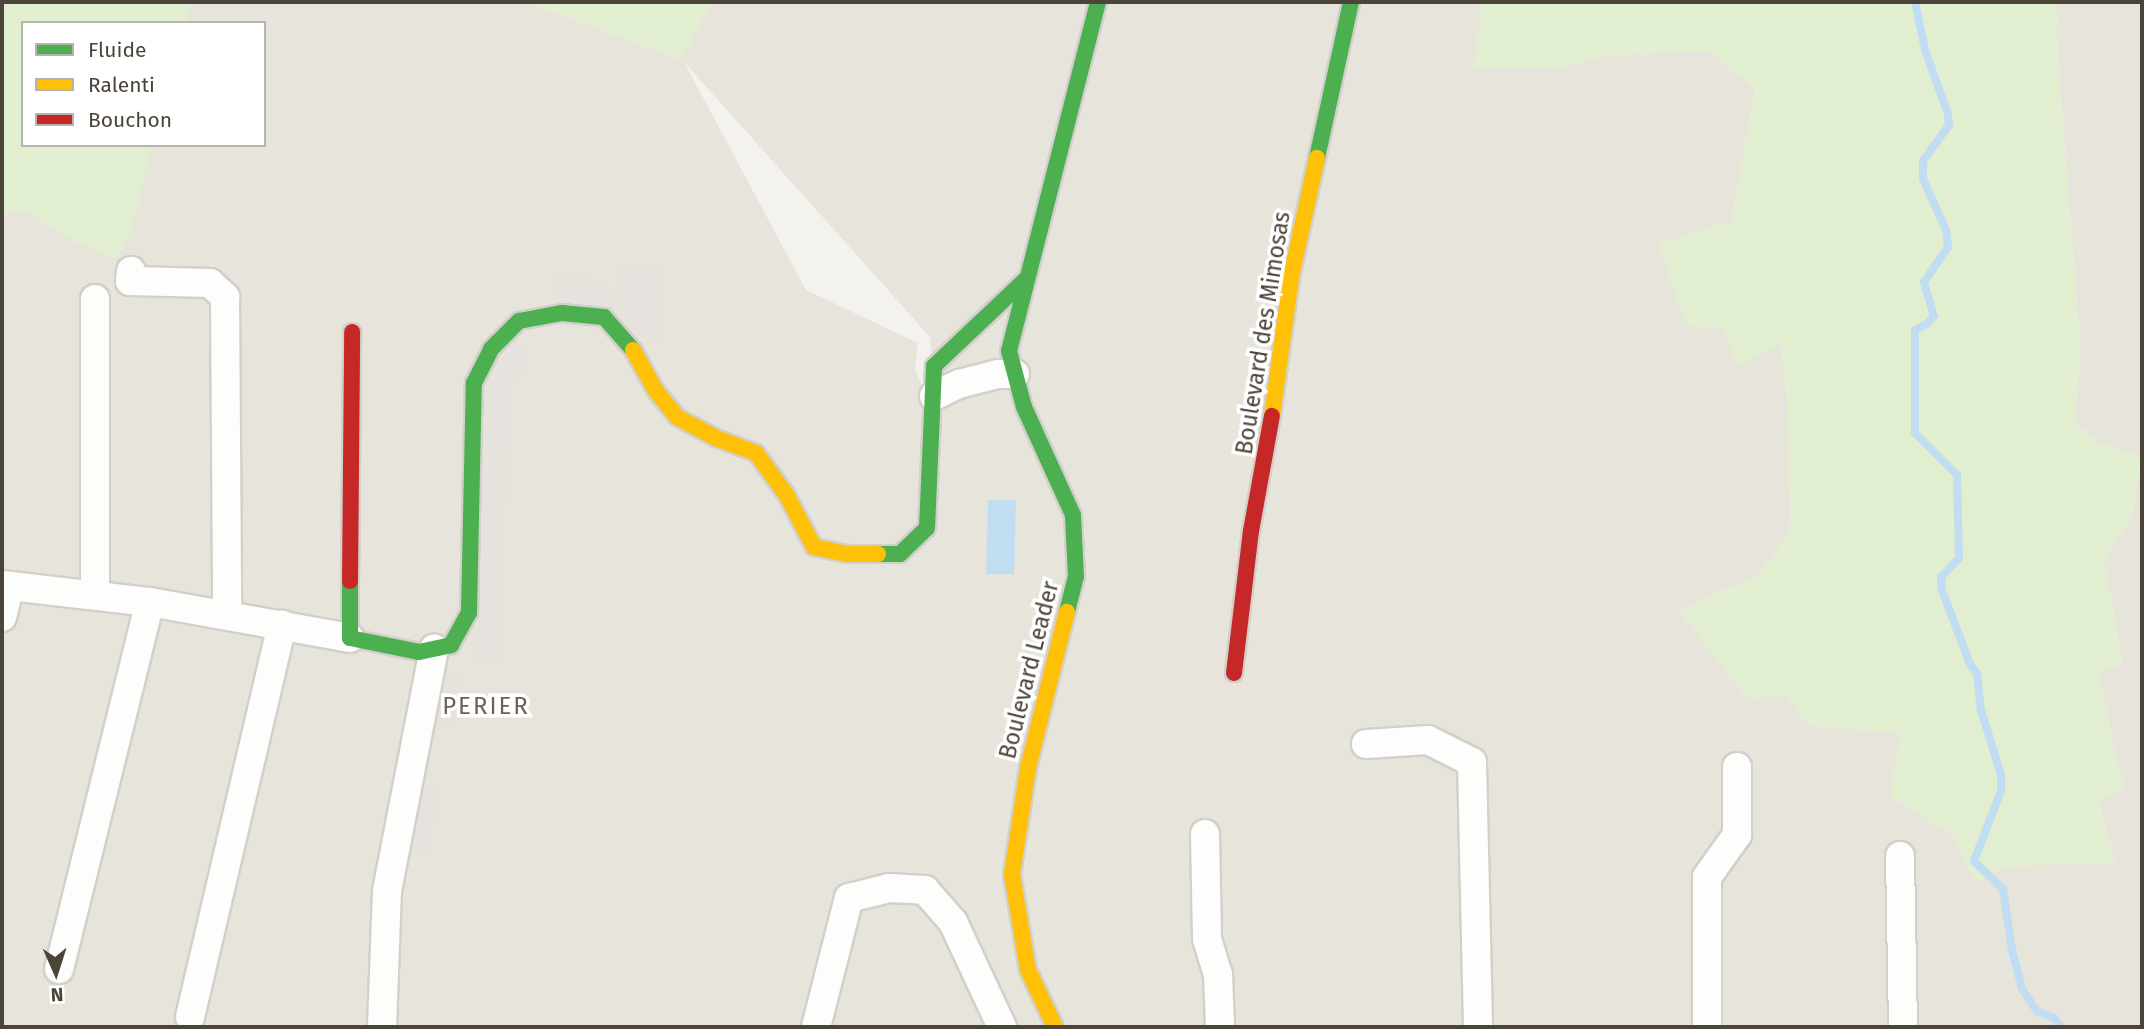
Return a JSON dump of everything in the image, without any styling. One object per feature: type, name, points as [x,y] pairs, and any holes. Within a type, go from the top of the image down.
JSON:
[{"type":"street","name":"Boulevard Leader","points":[[1055,1027],[1028,970],[1012,874],[1028,768],[1076,577],[1073,515],[1024,407],[1009,351],[1098,2]]},
{"type":"street","name":"Boulevard des Mimosas","points":[[1234,673],[1251,531],[1268,447],[1291,277],[1351,2]]},
{"type":"street","points":[[131,271],[130,281],[210,283],[225,297],[227,614]]},
{"type":"street","points":[[2,617],[6,585],[95,593],[227,614],[419,652],[451,646],[469,613],[474,383],[491,349],[519,321],[562,313],[604,317],[637,355],[656,391],[677,417],[716,438],[756,453],[786,494],[814,547],[846,554],[900,554],[927,528],[934,366],[1026,279]]},
{"type":"street","points":[[95,299],[95,593]]},
{"type":"street","points":[[349,638],[352,332]]},
{"type":"street","points":[[934,396],[959,384],[998,374],[1015,374]]},
{"type":"street","points":[[58,969],[150,602]]},
{"type":"street","points":[[190,1017],[282,625]]},
{"type":"street","points":[[382,1027],[387,891],[434,649]]},
{"type":"street","points":[[1366,744],[1428,740],[1472,762],[1478,1027]]},
{"type":"street","points":[[1707,1027],[1707,877],[1737,835],[1737,767]]},
{"type":"street","points":[[1205,834],[1207,939],[1218,974],[1220,1027]]},
{"type":"street","points":[[1900,856],[1903,1027]]},
{"type":"street","points":[[817,1027],[849,898],[889,888],[925,890],[953,922],[1002,1027]]},
{"type":"shaded area","points":[[2,2],[526,2],[681,59],[711,2],[1483,2],[1474,67],[1555,68],[1608,55],[1709,51],[1755,89],[1732,221],[1659,245],[1721,326],[1781,343],[1788,405],[1791,532],[1757,575],[1680,611],[1747,698],[1787,696],[1808,725],[1901,733],[1890,797],[1954,835],[1975,884],[2001,867],[2115,861],[2097,800],[2123,790],[2098,672],[2122,663],[2104,560],[2132,515],[2142,456],[2142,1027],[2,1027]],"holes":[[[684,62],[930,337],[938,420],[915,369],[918,343],[806,290]]]},
{"type":"shaded area","points":[[2056,2],[2142,2],[2142,456],[2102,445],[2075,423],[2080,345],[2058,65]]},
{"type":"shaded area","points":[[622,268],[661,268],[660,343],[612,326],[607,306],[620,286]]},
{"type":"shaded area","points":[[555,277],[583,277],[606,287],[604,307],[556,303]]},
{"type":"shaded area","points":[[517,336],[530,360],[509,391],[501,585],[501,662],[478,661],[484,402]]},
{"type":"shaded area","points":[[452,671],[467,693],[461,697],[454,726],[432,728],[438,688]]},
{"type":"shaded area","points":[[415,784],[440,792],[427,854],[403,848]]},
{"type":"green space","points":[[2,2],[190,2],[187,21],[21,21],[21,147],[152,147],[130,236],[115,259],[75,242],[25,211],[2,213]]},
{"type":"green space","points":[[526,2],[711,2],[682,59]]},
{"type":"green space","points":[[1483,2],[2056,2],[2058,65],[2080,345],[2075,423],[2102,445],[2142,456],[2132,515],[2104,560],[2122,663],[2098,672],[2123,790],[2097,801],[2115,862],[2001,867],[1975,884],[1954,835],[1890,797],[1900,733],[1808,725],[1787,696],[1747,698],[1680,611],[1757,575],[1791,532],[1788,405],[1781,344],[1739,367],[1721,327],[1687,326],[1659,245],[1732,221],[1755,89],[1709,51],[1608,55],[1555,68],[1473,67]]},
{"type":"water","points":[[988,500],[1016,500],[1014,574],[986,574]]},
{"type":"waterway","points":[[1915,2],[1925,50],[1948,114],[1949,125],[1923,161],[1923,179],[1946,230],[1948,247],[1924,282],[1934,316],[1915,330],[1915,433],[1957,475],[1959,558],[1941,577],[1942,590],[1970,664],[1977,674],[1981,710],[2001,775],[2001,791],[1974,861],[2003,889],[2012,950],[2022,989],[2037,1011],[2054,1018],[2061,1027]]},
{"type":"traffic: fast","points":[[1067,612],[1076,577],[1073,515],[1024,407],[1009,351],[1098,2]]},
{"type":"traffic: fast","points":[[1317,158],[1351,2]]},
{"type":"traffic: fast","points":[[878,554],[900,554],[927,528],[934,366],[1026,279]]},
{"type":"traffic: fast","points":[[350,581],[350,638],[419,652],[451,645],[469,613],[474,383],[491,349],[519,321],[562,313],[604,317],[633,350]]},
{"type":"traffic: slow","points":[[1272,416],[1291,277],[1317,158]]},
{"type":"traffic: slow","points":[[633,350],[656,391],[677,417],[716,438],[756,453],[786,494],[814,547],[846,554],[878,554]]},
{"type":"traffic: slow","points":[[1055,1027],[1028,970],[1012,874],[1028,768],[1067,612]]},
{"type":"traffic: jam","points":[[350,581],[352,332]]},
{"type":"traffic: jam","points":[[1234,673],[1251,531],[1272,416]]},
{"type":"district","name":"PERIER","points":[[486,707]]}]
